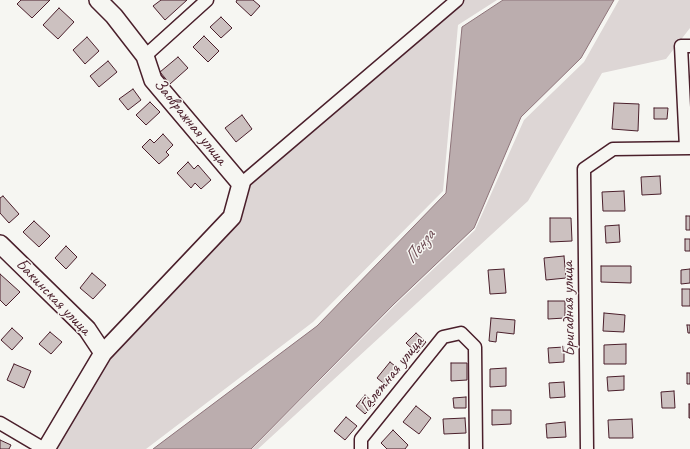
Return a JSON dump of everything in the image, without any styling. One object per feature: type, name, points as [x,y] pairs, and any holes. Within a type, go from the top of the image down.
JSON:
[{"type":"street","name":"Заовражная улица","points":[[98,0],[114,16],[145,56],[153,80],[241,184]]},
{"type":"street","points":[[145,56],[206,0]]},
{"type":"street","points":[[0,423],[45,449],[104,353],[232,217],[241,184],[457,0]]},
{"type":"street","points":[[688,148],[681,46],[690,46]]},
{"type":"street","name":"Бригадная улица","points":[[587,449],[584,169],[613,149],[688,148]]},
{"type":"street","name":"Бакинская улица","points":[[0,244],[87,329],[104,353]]},
{"type":"street","name":"Галетная улица","points":[[362,449],[361,439],[443,337],[461,333],[475,347],[476,449]]},
{"type":"shaded area","points":[[461,0],[497,0],[458,25],[443,191],[313,322],[146,449],[53,449],[58,438],[121,341],[237,225],[247,186]]},
{"type":"shaded area","points":[[619,0],[690,0],[690,28],[666,59],[602,73],[528,201],[258,449],[252,449],[395,305],[475,230],[524,120],[584,62]]},
{"type":"water","name":"Пенза","points":[[503,0],[614,0],[581,58],[521,117],[474,228],[394,304],[251,449],[153,449],[317,326],[446,193],[462,27]]},
{"type":"building","points":[[21,0],[50,0],[32,18],[17,4]]},
{"type":"building","points":[[161,0],[187,0],[165,20],[153,6]]},
{"type":"building","points":[[237,0],[253,0],[260,6],[251,16],[236,2]]},
{"type":"building","points":[[59,8],[74,22],[58,39],[43,25]]},
{"type":"building","points":[[221,17],[232,28],[221,38],[210,27]]},
{"type":"building","points":[[204,36],[219,51],[208,62],[193,47]]},
{"type":"building","points":[[87,37],[99,51],[85,64],[73,50]]},
{"type":"building","points":[[178,57],[188,68],[170,84],[160,72]]},
{"type":"building","points":[[108,61],[117,72],[99,87],[90,76]]},
{"type":"building","points":[[133,89],[141,100],[128,110],[119,99]]},
{"type":"building","points":[[150,102],[160,112],[146,125],[136,115]]},
{"type":"building","points":[[614,103],[639,104],[638,131],[612,129]]},
{"type":"building","points":[[654,108],[668,108],[667,119],[654,119]]},
{"type":"building","points":[[242,115],[252,129],[236,142],[225,128]]},
{"type":"building","points":[[163,134],[173,145],[166,152],[169,155],[159,164],[142,147],[150,139],[154,143]]},
{"type":"building","points":[[188,162],[194,169],[198,165],[211,180],[201,189],[195,183],[191,188],[177,173]]},
{"type":"building","points":[[660,176],[661,194],[642,195],[641,177]]},
{"type":"building","points":[[624,191],[625,211],[603,211],[602,192]]},
{"type":"building","points":[[3,196],[19,214],[9,223],[0,213],[0,198]]},
{"type":"building","points":[[686,216],[690,216],[690,230],[686,230]]},
{"type":"building","points":[[550,218],[571,218],[572,241],[550,242]]},
{"type":"building","points":[[34,221],[50,236],[39,247],[23,232]]},
{"type":"building","points":[[619,225],[620,242],[606,243],[605,226]]},
{"type":"building","points":[[685,239],[690,239],[690,251],[685,251]]},
{"type":"building","points":[[66,246],[77,257],[66,269],[55,258]]},
{"type":"building","points":[[564,256],[566,278],[546,280],[544,258]]},
{"type":"building","points":[[601,266],[631,266],[631,283],[601,282]]},
{"type":"building","points":[[504,269],[506,293],[490,294],[488,270]]},
{"type":"building","points":[[690,269],[690,283],[681,284],[681,270]]},
{"type":"building","points":[[92,273],[106,285],[93,299],[80,288]]},
{"type":"building","points":[[0,274],[20,292],[6,306],[0,300]]},
{"type":"building","points":[[682,289],[690,289],[690,306],[682,306]]},
{"type":"building","points":[[548,301],[565,301],[565,318],[548,319]]},
{"type":"building","points":[[604,313],[625,315],[624,332],[603,331]]},
{"type":"building","points":[[491,318],[515,320],[514,334],[497,332],[496,342],[489,341]]},
{"type":"building","points":[[687,325],[690,325],[690,333],[688,333]]},
{"type":"building","points":[[12,328],[23,338],[12,350],[1,340]]},
{"type":"building","points":[[50,332],[62,342],[51,354],[39,344]]},
{"type":"building","points":[[416,333],[426,342],[417,353],[406,343]]},
{"type":"building","points":[[626,344],[626,364],[604,364],[604,345]]},
{"type":"building","points":[[564,347],[564,362],[549,363],[548,348]]},
{"type":"building","points":[[390,362],[400,370],[387,386],[377,378]]},
{"type":"building","points":[[451,363],[467,363],[467,380],[451,381]]},
{"type":"building","points":[[14,364],[31,371],[24,388],[7,380]]},
{"type":"building","points":[[506,368],[506,386],[490,387],[490,369]]},
{"type":"building","points":[[687,373],[690,373],[690,384],[687,384]]},
{"type":"building","points":[[624,376],[624,390],[608,391],[607,377]]},
{"type":"building","points":[[564,382],[565,397],[550,398],[549,383]]},
{"type":"building","points":[[674,391],[675,408],[662,408],[661,392]]},
{"type":"building","points":[[365,395],[375,404],[365,414],[356,406]]},
{"type":"building","points":[[466,397],[466,408],[454,408],[453,398]]},
{"type":"building","points":[[690,404],[690,418],[689,418]]},
{"type":"building","points":[[416,406],[431,418],[419,434],[403,422]]},
{"type":"building","points":[[492,410],[511,410],[511,424],[492,425]]},
{"type":"building","points":[[346,417],[357,426],[345,440],[334,431]]},
{"type":"building","points":[[465,418],[466,433],[444,434],[443,419]]},
{"type":"building","points":[[632,419],[633,438],[609,438],[608,420]]},
{"type":"building","points":[[565,422],[566,437],[547,438],[546,424]]},
{"type":"building","points":[[393,430],[408,445],[405,449],[387,449],[381,443]]},
{"type":"building","points":[[0,440],[11,445],[9,449],[0,449]]}]
